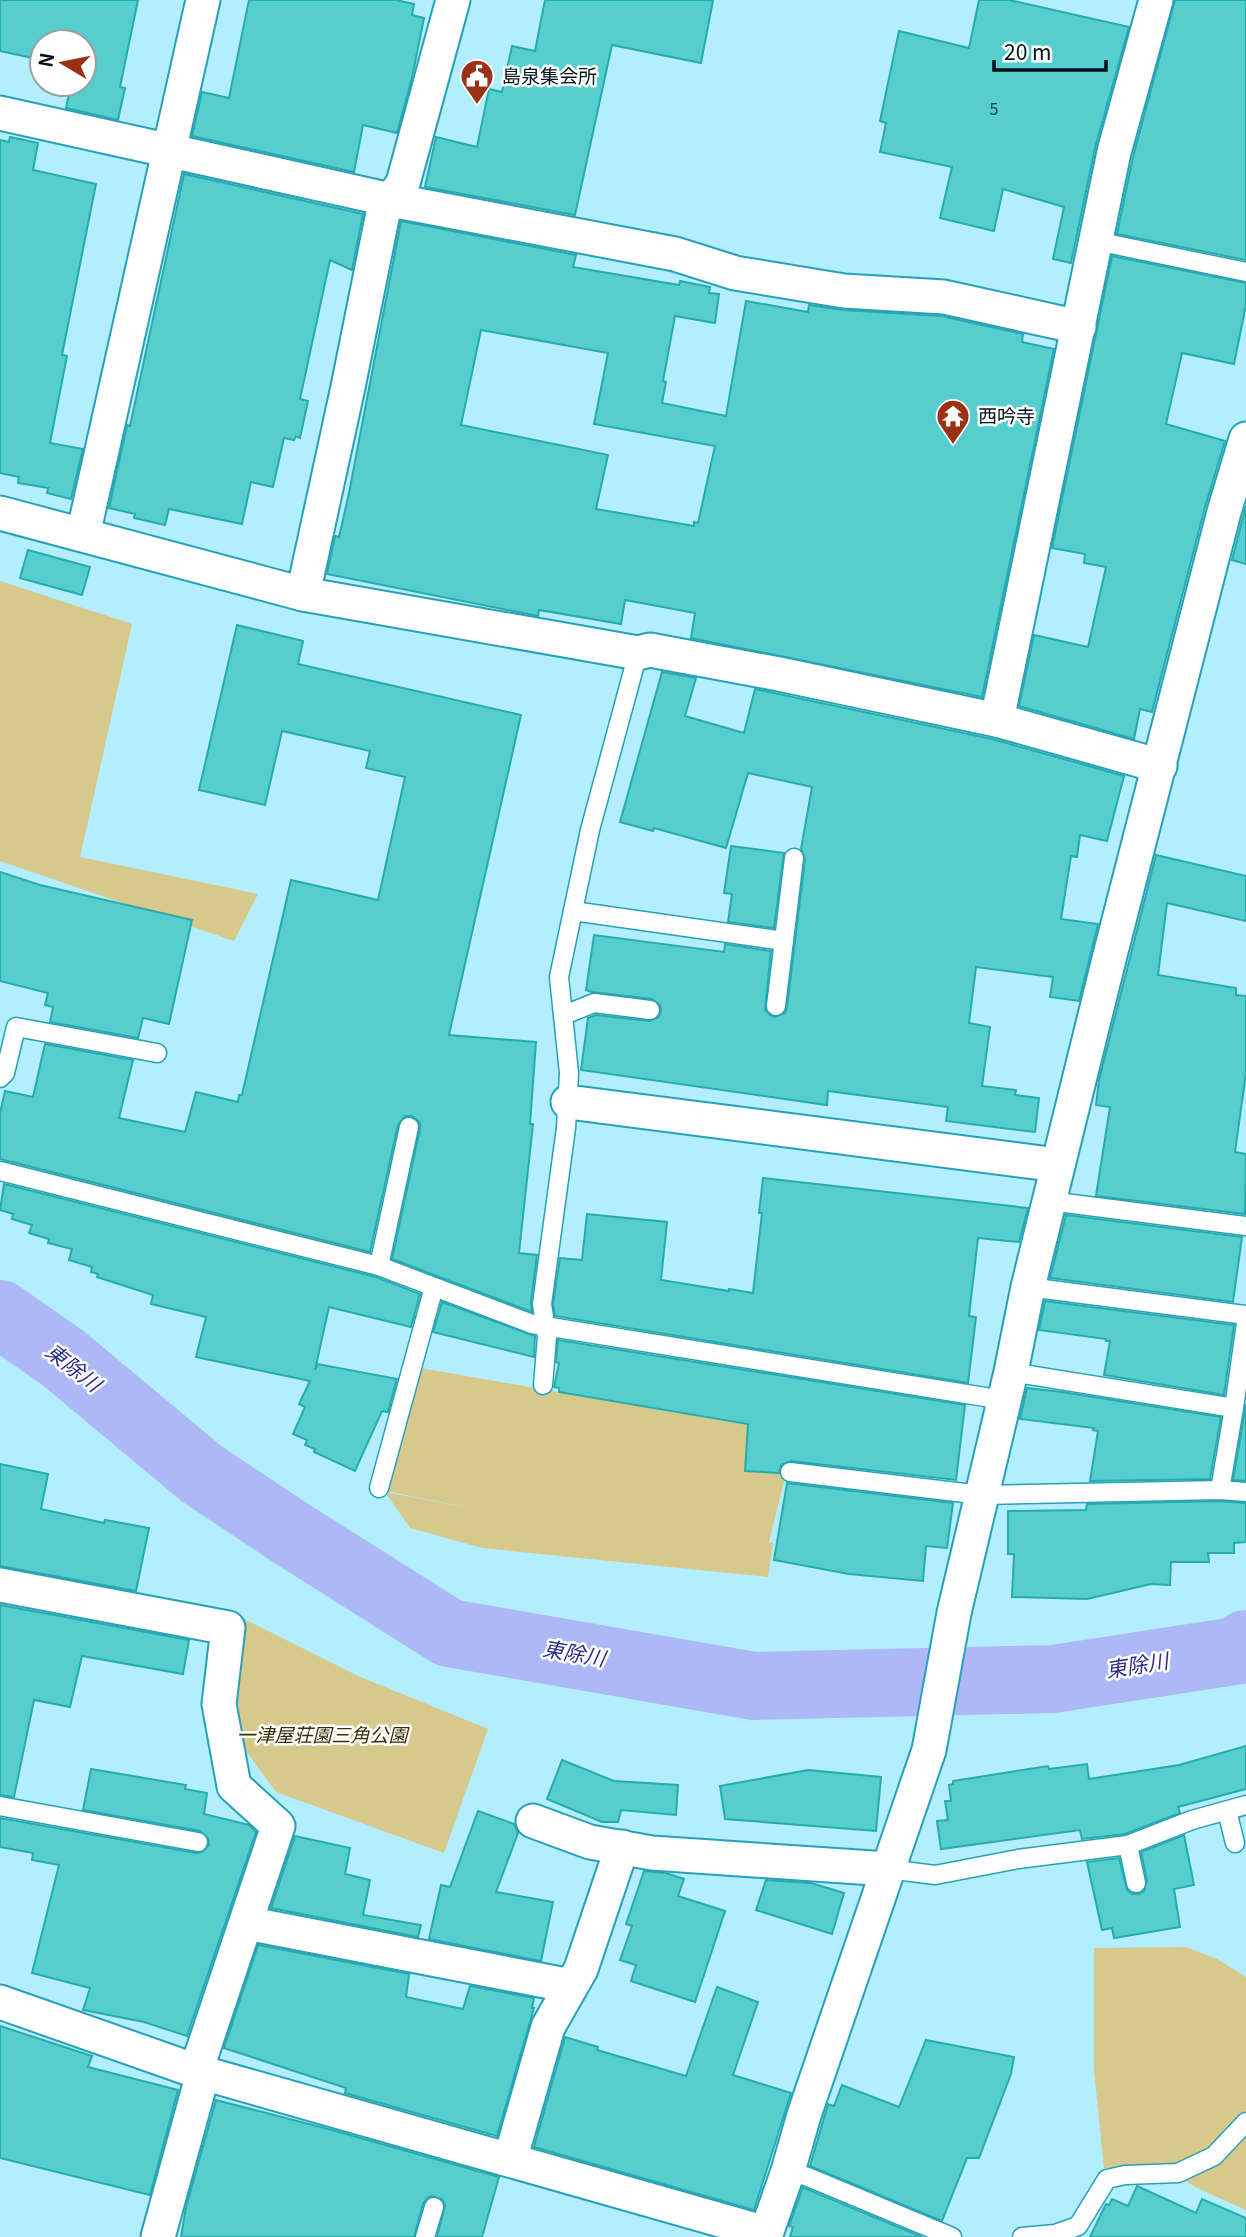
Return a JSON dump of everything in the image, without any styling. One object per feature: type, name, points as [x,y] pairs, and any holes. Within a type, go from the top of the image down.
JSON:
[{"type":"street","points":[[83,536],[203,0]]},
{"type":"street","points":[[303,594],[383,213],[403,183],[453,0]]},
{"type":"street","points":[[997,720],[1114,152],[1156,0]]},
{"type":"street","points":[[0,113],[391,200],[676,254],[735,273],[844,291],[944,297],[1079,327]]},
{"type":"street","points":[[0,2002],[200,2072],[766,2235],[804,2115],[929,1749],[954,1613],[1028,1287],[1224,512],[1246,439]]},
{"type":"street","points":[[0,513],[303,594],[638,653],[650,650],[766,672],[997,720],[1160,766]]},
{"type":"street","points":[[568,1102],[1058,1165]]},
{"type":"street","points":[[0,1585],[228,1628],[219,1704],[234,1786],[278,1826],[200,2072],[159,2237]]},
{"type":"street","points":[[533,1821],[590,1842],[652,1853],[888,1869]]},
{"type":"street","points":[[510,2160],[548,2027],[581,1969],[622,1847]]},
{"type":"street","points":[[246,1923],[571,1986]]},
{"type":"lane","points":[[1097,241],[1246,272]]},
{"type":"lane","points":[[543,1385],[547,1337],[542,1304],[568,1102],[569,1073],[559,977],[590,830],[638,653]]},
{"type":"lane","points":[[776,1006],[794,858]]},
{"type":"lane","points":[[573,911],[784,941]]},
{"type":"lane","points":[[564,1015],[594,1003],[650,1010]]},
{"type":"lane","points":[[0,1078],[5,1073],[16,1027],[157,1053]]},
{"type":"lane","points":[[379,1266],[409,1126]]},
{"type":"lane","points":[[0,1171],[379,1266],[545,1327],[985,1397],[1007,1387],[1234,1408]]},
{"type":"lane","points":[[1049,1201],[1246,1226]]},
{"type":"lane","points":[[379,1488],[434,1287]]},
{"type":"lane","points":[[1028,1287],[1246,1315]]},
{"type":"lane","points":[[1220,1490],[1246,1323]]},
{"type":"lane","points":[[790,1472],[981,1496],[1220,1490],[1246,1492]]},
{"type":"lane","points":[[888,1869],[935,1875],[1018,1859],[1128,1845],[1192,1820],[1246,1805]]},
{"type":"lane","points":[[0,1806],[198,1842]]},
{"type":"lane","points":[[1227,1811],[1235,1843]]},
{"type":"lane","points":[[1128,1845],[1136,1883]]},
{"type":"lane","points":[[1022,2237],[1055,2234],[1077,2226],[1107,2179],[1125,2175],[1178,2173],[1214,2156],[1246,2122]]},
{"type":"lane","points":[[788,2171],[952,2237]]},
{"type":"lane","points":[[425,2237],[434,2207]]},
{"type":"green space","points":[[0,581],[132,624],[80,857],[258,894],[234,941],[0,861]]},
{"type":"green space","points":[[420,1368],[796,1433],[769,1542],[773,1543],[768,1577],[482,1548],[410,1528],[385,1492],[480,1510],[386,1491]]},
{"type":"green space","name":"一津屋荘園三角公園","points":[[244,1619],[358,1676],[488,1729],[444,1853],[276,1792],[244,1748],[233,1698]]},
{"type":"green space","points":[[1186,1947],[1217,1959],[1246,1977],[1246,2114],[1206,2156],[1179,2167],[1104,2168],[1094,2071],[1094,1948]]},
{"type":"green space","points":[[1246,2135],[1246,2210],[1184,2180],[1218,2161]]},
{"type":"building","points":[[0,0],[138,0],[120,87],[125,88],[118,120],[66,108],[68,98],[98,98],[98,28],[28,28],[28,57],[0,51]]},
{"type":"building","points":[[249,0],[396,0],[414,4],[412,15],[424,18],[397,133],[363,125],[354,172],[192,136],[202,92],[229,98]]},
{"type":"building","points":[[545,0],[713,0],[701,63],[612,45],[575,215],[425,187],[436,137],[477,147],[489,89],[502,92],[512,46],[535,51]]},
{"type":"building","points":[[979,0],[1009,0],[1129,27],[1095,148],[1071,263],[1053,259],[1064,207],[1003,189],[994,231],[940,218],[952,167],[880,152],[886,123],[880,121],[899,31],[969,48]]},
{"type":"building","points":[[1175,0],[1246,0],[1246,260],[1117,234],[1133,157]]},
{"type":"building","points":[[10,137],[38,143],[33,170],[96,184],[62,355],[67,356],[50,443],[83,449],[71,499],[47,493],[48,488],[18,483],[19,477],[0,473],[0,140],[9,142]]},
{"type":"building","points":[[184,174],[363,214],[352,270],[330,260],[300,399],[308,401],[300,438],[284,438],[273,487],[251,482],[242,524],[169,509],[165,525],[134,518],[135,514],[109,508],[127,425],[130,426]]},
{"type":"building","points":[[401,221],[576,255],[573,267],[679,285],[680,281],[710,287],[709,293],[719,294],[715,323],[675,316],[663,381],[666,382],[662,403],[726,416],[746,301],[808,312],[809,305],[843,310],[941,316],[1023,334],[1022,342],[1054,349],[982,697],[691,638],[695,613],[625,600],[621,624],[539,610],[538,616],[327,574],[335,536],[339,537]],"holes":[[[481,330],[608,353],[594,424],[715,446],[698,523],[694,522],[694,526],[596,509],[608,455],[461,425]]]},
{"type":"building","points":[[1112,256],[1246,283],[1246,305],[1234,364],[1182,353],[1166,424],[1225,441],[1205,507],[1152,712],[1140,709],[1134,739],[1019,706],[1034,635],[1088,647],[1106,567],[1084,563],[1085,554],[1052,548]]},
{"type":"building","points":[[1246,506],[1246,564],[1232,560]]},
{"type":"building","points":[[28,550],[90,567],[82,595],[20,578]]},
{"type":"building","points":[[237,625],[303,641],[298,664],[521,715],[449,1035],[536,1042],[530,1124],[533,1124],[519,1253],[537,1255],[532,1312],[392,1259],[420,1129],[420,1123],[412,1116],[405,1116],[398,1125],[370,1252],[0,1159],[0,1113],[5,1091],[33,1097],[45,1044],[133,1060],[119,1118],[185,1132],[196,1092],[238,1102],[239,1095],[242,1095],[291,880],[378,900],[405,777],[366,768],[370,751],[282,731],[265,805],[199,790]]},
{"type":"building","points":[[662,672],[696,678],[685,716],[744,733],[755,689],[992,739],[1124,776],[1107,841],[1080,835],[1077,857],[1071,856],[1061,919],[1098,924],[1079,1001],[1050,997],[1053,977],[976,967],[969,1023],[990,1027],[982,1086],[1016,1090],[1015,1095],[1039,1098],[1035,1132],[946,1121],[948,1107],[828,1091],[827,1105],[581,1070],[588,1018],[596,1015],[649,1021],[659,1017],[661,1011],[660,1005],[652,999],[586,990],[594,935],[724,952],[725,944],[771,951],[765,1010],[775,1017],[785,1013],[787,1007],[805,859],[801,849],[812,787],[748,773],[726,848],[654,828],[653,831],[620,822]]},
{"type":"building","points":[[731,846],[784,853],[774,928],[728,922],[732,894],[724,893]]},
{"type":"building","points":[[1156,855],[1246,876],[1246,921],[1167,903],[1158,975],[1236,988],[1236,995],[1246,996],[1246,1073],[1235,1152],[1246,1154],[1245,1214],[1096,1196],[1110,1107],[1096,1105],[1099,1080]]},
{"type":"building","points":[[0,872],[40,885],[192,920],[169,1024],[143,1018],[138,1038],[50,1022],[53,1007],[45,1005],[48,993],[0,981]]},
{"type":"building","points":[[763,1178],[1028,1208],[1019,1242],[978,1238],[969,1316],[976,1317],[968,1383],[555,1316],[553,1304],[560,1258],[582,1260],[587,1214],[667,1222],[661,1280],[753,1293]]},
{"type":"building","points":[[4,1184],[376,1277],[420,1294],[411,1327],[329,1307],[315,1370],[318,1364],[397,1379],[388,1412],[382,1411],[355,1471],[314,1452],[315,1449],[305,1445],[307,1440],[293,1434],[305,1407],[299,1404],[310,1381],[196,1357],[206,1317],[151,1304],[153,1295],[97,1277],[98,1274],[91,1272],[92,1267],[69,1260],[72,1249],[48,1243],[49,1239],[29,1233],[32,1225],[12,1219],[13,1214],[0,1210]]},
{"type":"building","points":[[1066,1215],[1242,1237],[1233,1302],[1050,1278]]},
{"type":"building","points":[[1045,1301],[1234,1325],[1224,1395],[1104,1375],[1110,1341],[1039,1330]]},
{"type":"building","points":[[442,1302],[535,1336],[534,1357],[433,1332]]},
{"type":"building","points":[[558,1340],[965,1405],[956,1480],[791,1461],[781,1465],[779,1473],[745,1471],[748,1424],[559,1392],[559,1388],[554,1387],[559,1363],[556,1362]]},
{"type":"building","points":[[1027,1388],[1221,1417],[1210,1479],[1090,1481],[1098,1431],[1093,1430],[1094,1428],[1020,1419]]},
{"type":"building","points":[[1246,1404],[1246,1481],[1233,1480],[1245,1410]]},
{"type":"building","points":[[0,1464],[48,1474],[41,1509],[104,1523],[105,1520],[149,1528],[136,1591],[0,1566]]},
{"type":"building","points":[[787,1483],[953,1503],[947,1548],[926,1546],[923,1581],[849,1574],[774,1560]]},
{"type":"building","points":[[1220,1501],[1246,1503],[1246,1542],[1234,1543],[1234,1553],[1208,1553],[1209,1562],[1171,1562],[1170,1585],[1151,1584],[1087,1599],[1012,1597],[1014,1554],[1008,1554],[1008,1511],[1086,1510],[1087,1504]]},
{"type":"building","points":[[0,1605],[189,1640],[183,1674],[82,1656],[70,1707],[34,1700],[14,1797],[0,1795]]},
{"type":"building","points":[[1246,1746],[1246,1789],[1178,1807],[1180,1813],[1125,1834],[1082,1839],[1080,1830],[941,1849],[937,1821],[948,1820],[945,1801],[951,1801],[949,1785],[953,1784],[953,1781],[1048,1766],[1049,1769],[1087,1764],[1089,1779],[1179,1765]]},
{"type":"building","points":[[562,1760],[614,1781],[678,1785],[676,1815],[621,1810],[618,1822],[602,1822],[547,1799]]},
{"type":"building","points":[[91,1769],[186,1785],[185,1789],[207,1793],[204,1814],[249,1825],[256,1832],[187,2036],[144,2022],[83,2010],[90,1988],[32,1973],[59,1865],[32,1860],[33,1853],[0,1847],[0,1818],[196,1853],[202,1852],[209,1845],[208,1838],[200,1831],[83,1810]]},
{"type":"building","points":[[808,1770],[881,1777],[876,1831],[725,1819],[720,1786]]},
{"type":"building","points":[[478,1811],[514,1824],[518,1833],[496,1892],[553,1902],[541,1961],[429,1939],[441,1885],[450,1887]]},
{"type":"building","points":[[1184,1835],[1194,1885],[1174,1889],[1180,1927],[1114,1938],[1112,1928],[1102,1930],[1087,1862],[1119,1858],[1127,1890],[1132,1894],[1139,1894],[1144,1891],[1147,1881],[1141,1852]]},
{"type":"building","points":[[295,1836],[350,1848],[345,1874],[370,1880],[363,1915],[421,1925],[418,1937],[271,1908]]},
{"type":"building","points":[[644,1871],[666,1873],[684,1879],[678,1896],[725,1911],[695,2002],[631,1981],[636,1965],[620,1960],[632,1926],[626,1924]]},
{"type":"building","points":[[766,1880],[811,1883],[844,1893],[832,1934],[756,1910]]},
{"type":"building","points":[[258,1945],[409,1974],[406,1997],[463,2009],[470,1986],[534,1998],[534,2008],[497,2136],[345,2093],[346,2088],[224,2048]]},
{"type":"building","points":[[717,1987],[758,2002],[733,2075],[791,2093],[754,2210],[534,2147],[565,2037],[598,2047],[597,2050],[686,2076]]},
{"type":"building","points":[[0,2026],[92,2056],[88,2067],[178,2090],[150,2195],[0,2158]]},
{"type":"building","points":[[926,2040],[1014,2057],[1011,2074],[979,2158],[967,2158],[942,2221],[810,2166],[828,2104],[834,2106],[842,2085],[899,2107]]},
{"type":"building","points":[[216,2100],[499,2177],[482,2237],[437,2237],[445,2205],[442,2199],[432,2196],[423,2204],[414,2237],[181,2237],[186,2207]]},
{"type":"building","points":[[1137,2186],[1196,2213],[1202,2199],[1246,2218],[1246,2237],[1090,2237],[1106,2204],[1109,2205],[1112,2199],[1128,2206]]},
{"type":"building","points":[[803,2187],[922,2237],[790,2237],[793,2227],[789,2226]]},
{"type":"waterway","name":"東除川","points":[[0,1314],[63,1358],[202,1474],[449,1633],[754,1686],[1053,1679],[1235,1651],[1246,1644]]},
{"type":"place","name":"島泉集会所","points":[[477,106]]},
{"type":"place","name":"西吟寺","points":[[953,446]]}]
